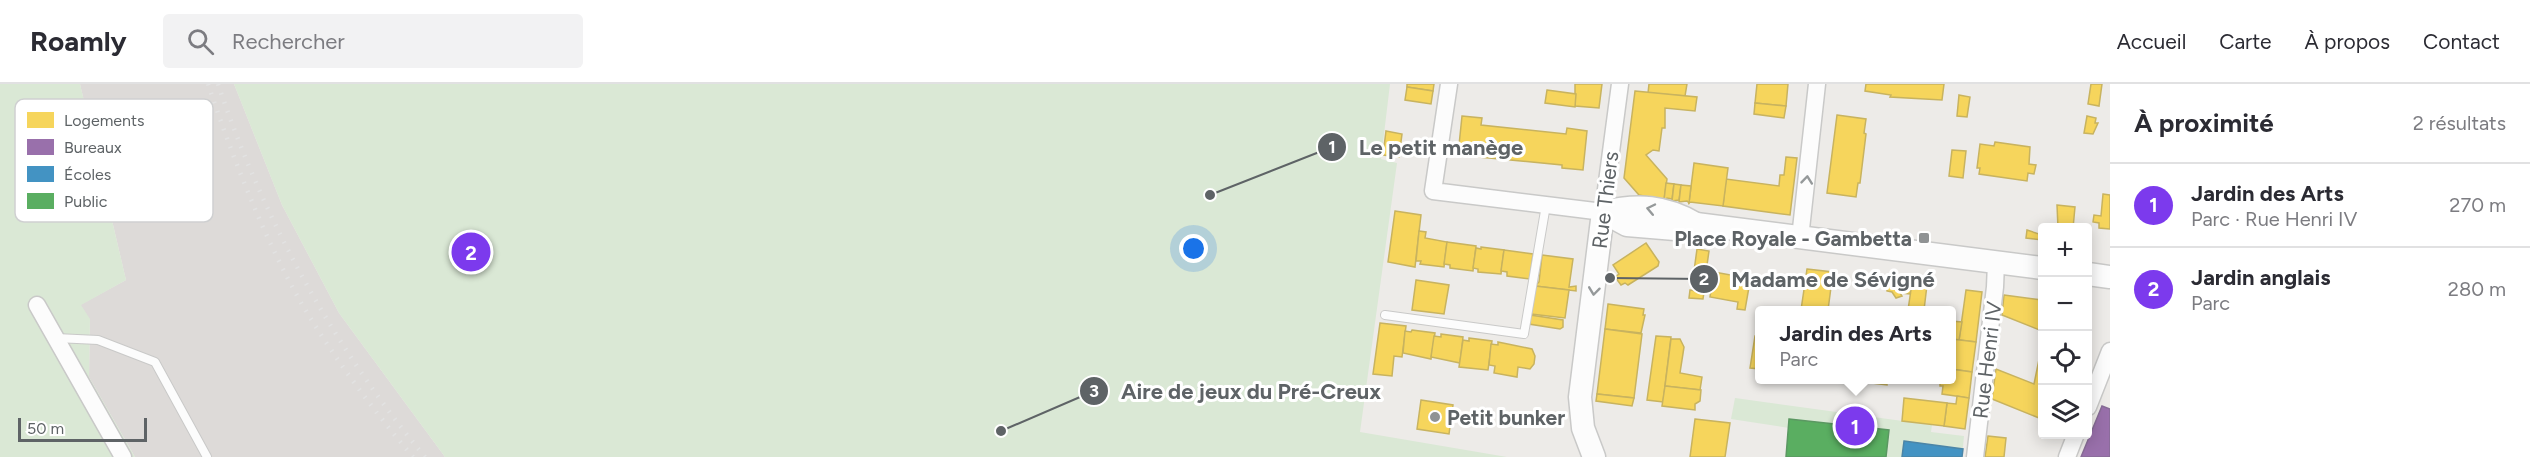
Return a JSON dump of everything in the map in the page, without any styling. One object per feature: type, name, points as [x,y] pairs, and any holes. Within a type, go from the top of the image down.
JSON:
[{"type":"main road","points":[[1604,212],[1627,225],[1675,229],[1696,224],[2038,267]]},
{"type":"main road","name":"Rue Thiers","points":[[1594,457],[1583,428],[1580,397],[1604,212]]},
{"type":"main road","points":[[2092,275],[2110,277]]},
{"type":"street","points":[[1449,84],[1432,191],[1604,212]]},
{"type":"street","name":"Rue Thiers","points":[[1604,212],[1620,84]]},
{"type":"street","points":[[1800,238],[1817,84]]},
{"type":"street","name":"Rue Henri IV","points":[[1975,457],[1996,262]]},
{"type":"street","points":[[38,305],[123,457]]},
{"type":"street","points":[[2092,397],[2110,351]]},
{"type":"street","points":[[2067,457],[2074,439]]},
{"type":"lane","points":[[1385,315],[1524,334],[1546,205]]},
{"type":"lane","points":[[55,338],[98,340],[155,362],[207,457]]},
{"type":"shaded area","points":[[80,84],[234,84],[282,205],[339,313],[445,457],[135,457],[89,377],[90,320],[80,305],[126,280],[112,222],[213,222],[213,99],[84,99]]},
{"type":"green space","points":[[0,84],[80,84],[84,99],[15,99],[15,222],[112,222],[126,280],[81,305],[90,319],[89,377],[135,457],[0,457]]},
{"type":"green space","points":[[234,84],[1390,84],[1381,159],[1397,163],[1360,432],[1507,457],[445,457],[339,313],[282,205]]},
{"type":"green space","points":[[1735,398],[1932,425],[1931,432],[1964,436],[1962,457],[1786,457],[1789,428],[1731,419]]},
{"type":"building: Logements","points":[[1407,84],[1434,84],[1433,91],[1407,87]]},
{"type":"building: Logements","points":[[1575,84],[1602,84],[1599,108],[1575,106]]},
{"type":"building: Logements","points":[[1649,84],[1687,84],[1685,96],[1648,93]]},
{"type":"building: Logements","points":[[1757,84],[1788,84],[1786,106],[1755,103]]},
{"type":"building: Logements","points":[[1866,84],[1944,84],[1942,100],[1890,97],[1891,95],[1865,91]]},
{"type":"building: Logements","points":[[2091,84],[2102,84],[2099,106],[2088,104]]},
{"type":"building: Logements","points":[[1407,87],[1433,91],[1431,104],[1405,100]]},
{"type":"building: Logements","points":[[1547,90],[1576,94],[1575,107],[1545,103]]},
{"type":"building: Logements","points":[[1635,91],[1697,97],[1695,111],[1665,108],[1665,128],[1662,128],[1659,151],[1653,150],[1646,155],[1667,179],[1664,200],[1639,195],[1624,178]]},
{"type":"building: Logements","points":[[1959,95],[1970,97],[1967,117],[1957,116]]},
{"type":"building: Logements","points":[[1755,103],[1786,106],[1784,118],[1754,114]]},
{"type":"building: Logements","points":[[1837,115],[1866,119],[1860,183],[1858,183],[1856,197],[1827,193]]},
{"type":"building: Logements","points":[[1462,116],[1482,118],[1481,125],[1566,134],[1567,128],[1587,131],[1583,170],[1562,168],[1562,165],[1458,155]]},
{"type":"building: Logements","points":[[2087,116],[2096,118],[2095,123],[2098,123],[2093,134],[2084,133]]},
{"type":"building: Logements","points":[[1386,131],[1402,134],[1399,157],[1383,155]]},
{"type":"building: Logements","points":[[1995,142],[2030,147],[2029,164],[2036,165],[2034,174],[2028,173],[2027,181],[1979,174],[1980,168],[1977,168],[1980,144],[1994,146]]},
{"type":"building: Logements","points":[[1952,150],[1966,151],[1963,178],[1949,176]]},
{"type":"building: Logements","points":[[1786,157],[1797,158],[1790,215],[1723,206],[1726,179],[1779,186],[1780,175],[1784,175]]},
{"type":"building: Logements","points":[[1694,163],[1728,168],[1723,206],[1689,203]]},
{"type":"building: Logements","points":[[1666,183],[1674,184],[1672,199],[1664,200]]},
{"type":"building: Logements","points":[[1674,184],[1681,185],[1679,200],[1672,201]]},
{"type":"building: Logements","points":[[1681,185],[1691,186],[1689,203],[1679,202]]},
{"type":"building: Logements","points":[[2103,194],[2110,195],[2110,229],[2099,228],[2099,223],[2093,222],[2094,215],[2101,216]]},
{"type":"building: Logements","points":[[2057,205],[2075,207],[2073,223],[2058,223]]},
{"type":"building: Logements","points":[[1395,211],[1421,215],[1415,267],[1388,262]]},
{"type":"building: Logements","points":[[2027,230],[2038,234],[2038,240],[2026,238]]},
{"type":"building: Logements","points":[[1419,231],[1426,232],[1425,238],[1447,242],[1444,267],[1420,264],[1421,261],[1416,261]]},
{"type":"building: Logements","points":[[1447,242],[1476,246],[1473,271],[1450,268],[1450,265],[1444,264]]},
{"type":"building: Logements","points":[[1646,243],[1659,262],[1658,266],[1628,285],[1625,283],[1621,285],[1615,277],[1619,274],[1613,265]]},
{"type":"building: Logements","points":[[1481,247],[1504,250],[1501,274],[1478,272],[1478,269],[1473,268],[1476,248],[1481,249]]},
{"type":"building: Logements","points":[[1697,249],[1709,251],[1706,272],[1694,271]]},
{"type":"building: Logements","points":[[1504,250],[1533,254],[1530,279],[1507,276],[1507,272],[1501,271]]},
{"type":"building: Logements","points":[[1542,255],[1573,259],[1569,287],[1576,286],[1576,291],[1535,286],[1539,282]]},
{"type":"building: Logements","points":[[1807,269],[1833,272],[1829,306],[1802,306]]},
{"type":"building: Logements","points":[[1714,272],[1742,277],[1740,285],[1749,287],[1745,310],[1737,309],[1738,302],[1710,297]]},
{"type":"building: Logements","points":[[1888,279],[1912,283],[1910,294],[1900,293],[1902,296],[1896,298],[1892,292],[1887,291]]},
{"type":"building: Logements","points":[[1416,280],[1449,285],[1444,314],[1412,310]]},
{"type":"building: Logements","points":[[1912,283],[1927,285],[1924,306],[1909,306]]},
{"type":"building: Logements","points":[[1535,286],[1569,290],[1565,318],[1531,314]]},
{"type":"building: Logements","points":[[1690,290],[1704,292],[1703,299],[1689,298]]},
{"type":"building: Logements","points":[[1966,290],[1982,292],[1976,342],[1959,340]]},
{"type":"building: Logements","points":[[2004,295],[2038,299],[2038,329],[2002,315]]},
{"type":"building: Logements","points":[[1608,304],[1644,309],[1641,333],[1605,329]]},
{"type":"building: Logements","points":[[1530,315],[1563,320],[1563,327],[1560,329],[1529,324]]},
{"type":"building: Logements","points":[[1956,321],[1962,322],[1959,340],[1956,340]]},
{"type":"building: Logements","points":[[1380,323],[1406,326],[1402,357],[1394,356],[1392,376],[1373,374]]},
{"type":"building: Logements","points":[[1605,329],[1642,334],[1634,398],[1597,394]]},
{"type":"building: Logements","points":[[1412,330],[1435,333],[1431,359],[1403,353],[1405,331],[1411,332]]},
{"type":"building: Logements","points":[[1441,334],[1463,337],[1460,363],[1431,357],[1434,336],[1441,337]]},
{"type":"building: Logements","points":[[1656,336],[1671,337],[1663,402],[1647,400]]},
{"type":"building: Logements","points":[[1755,336],[1755,369],[1750,368]]},
{"type":"building: Logements","points":[[1469,338],[1492,341],[1488,370],[1459,367],[1463,340],[1469,341]]},
{"type":"building: Logements","points":[[1671,339],[1680,339],[1684,347],[1680,373],[1702,377],[1700,390],[1665,386]]},
{"type":"building: Logements","points":[[1956,340],[1976,342],[1972,372],[1956,370]]},
{"type":"building: Logements","points":[[1498,342],[1532,349],[1535,356],[1534,364],[1530,369],[1518,367],[1517,377],[1494,373],[1495,366],[1489,365],[1491,344],[1498,345]]},
{"type":"building: Logements","points":[[2038,364],[2038,418],[1992,399],[1996,369],[2034,384]]},
{"type":"building: Logements","points":[[1956,370],[1972,372],[1969,398],[1942,394],[1943,386],[1940,384],[1956,384]]},
{"type":"building: Logements","points":[[1665,386],[1701,390],[1700,401],[1695,404],[1695,410],[1662,406]]},
{"type":"building: Logements","points":[[1597,394],[1634,398],[1632,406],[1596,401]]},
{"type":"building: Logements","points":[[1957,396],[1969,398],[1965,429],[1944,426],[1947,403],[1956,404]]},
{"type":"building: Logements","points":[[1904,398],[1947,403],[1944,426],[1902,421]]},
{"type":"building: Logements","name":"Petit bunker","points":[[1421,400],[1453,405],[1449,434],[1417,429]]},
{"type":"building: Logements","points":[[1695,419],[1730,423],[1725,457],[1690,457]]},
{"type":"building: Logements","points":[[1988,436],[2006,438],[2004,457],[1985,457]]},
{"type":"building: Bureaux","points":[[2102,406],[2110,409],[2110,457],[2081,457],[2088,439],[2092,439],[2092,430]]},
{"type":"building: Écoles","points":[[1904,441],[1963,449],[1962,457],[1902,457]]},
{"type":"building: Public","points":[[1789,419],[1889,430],[1886,457],[1786,457]]},
{"type":"railway","points":[[208,84],[250,198],[289,281],[341,365],[413,457]]},
{"type":"railway","points":[[218,84],[257,184],[304,280],[360,371],[425,457]]},
{"type":"place","name":"Le petit manège","points":[[1210,195]]},
{"type":"place","name":"Place Royale - Gambetta","points":[[1924,238]]},
{"type":"place","name":"Jardin anglais","points":[[471,252]]},
{"type":"place","name":"Madame de Sévigné","points":[[1610,278]]},
{"type":"place","name":"Petit bunker","points":[[1435,417]]},
{"type":"place","name":"Jardin des Arts","points":[[1855,426]]},
{"type":"place","name":"Aire de jeux du Pré-Creux","points":[[1001,431]]}]
